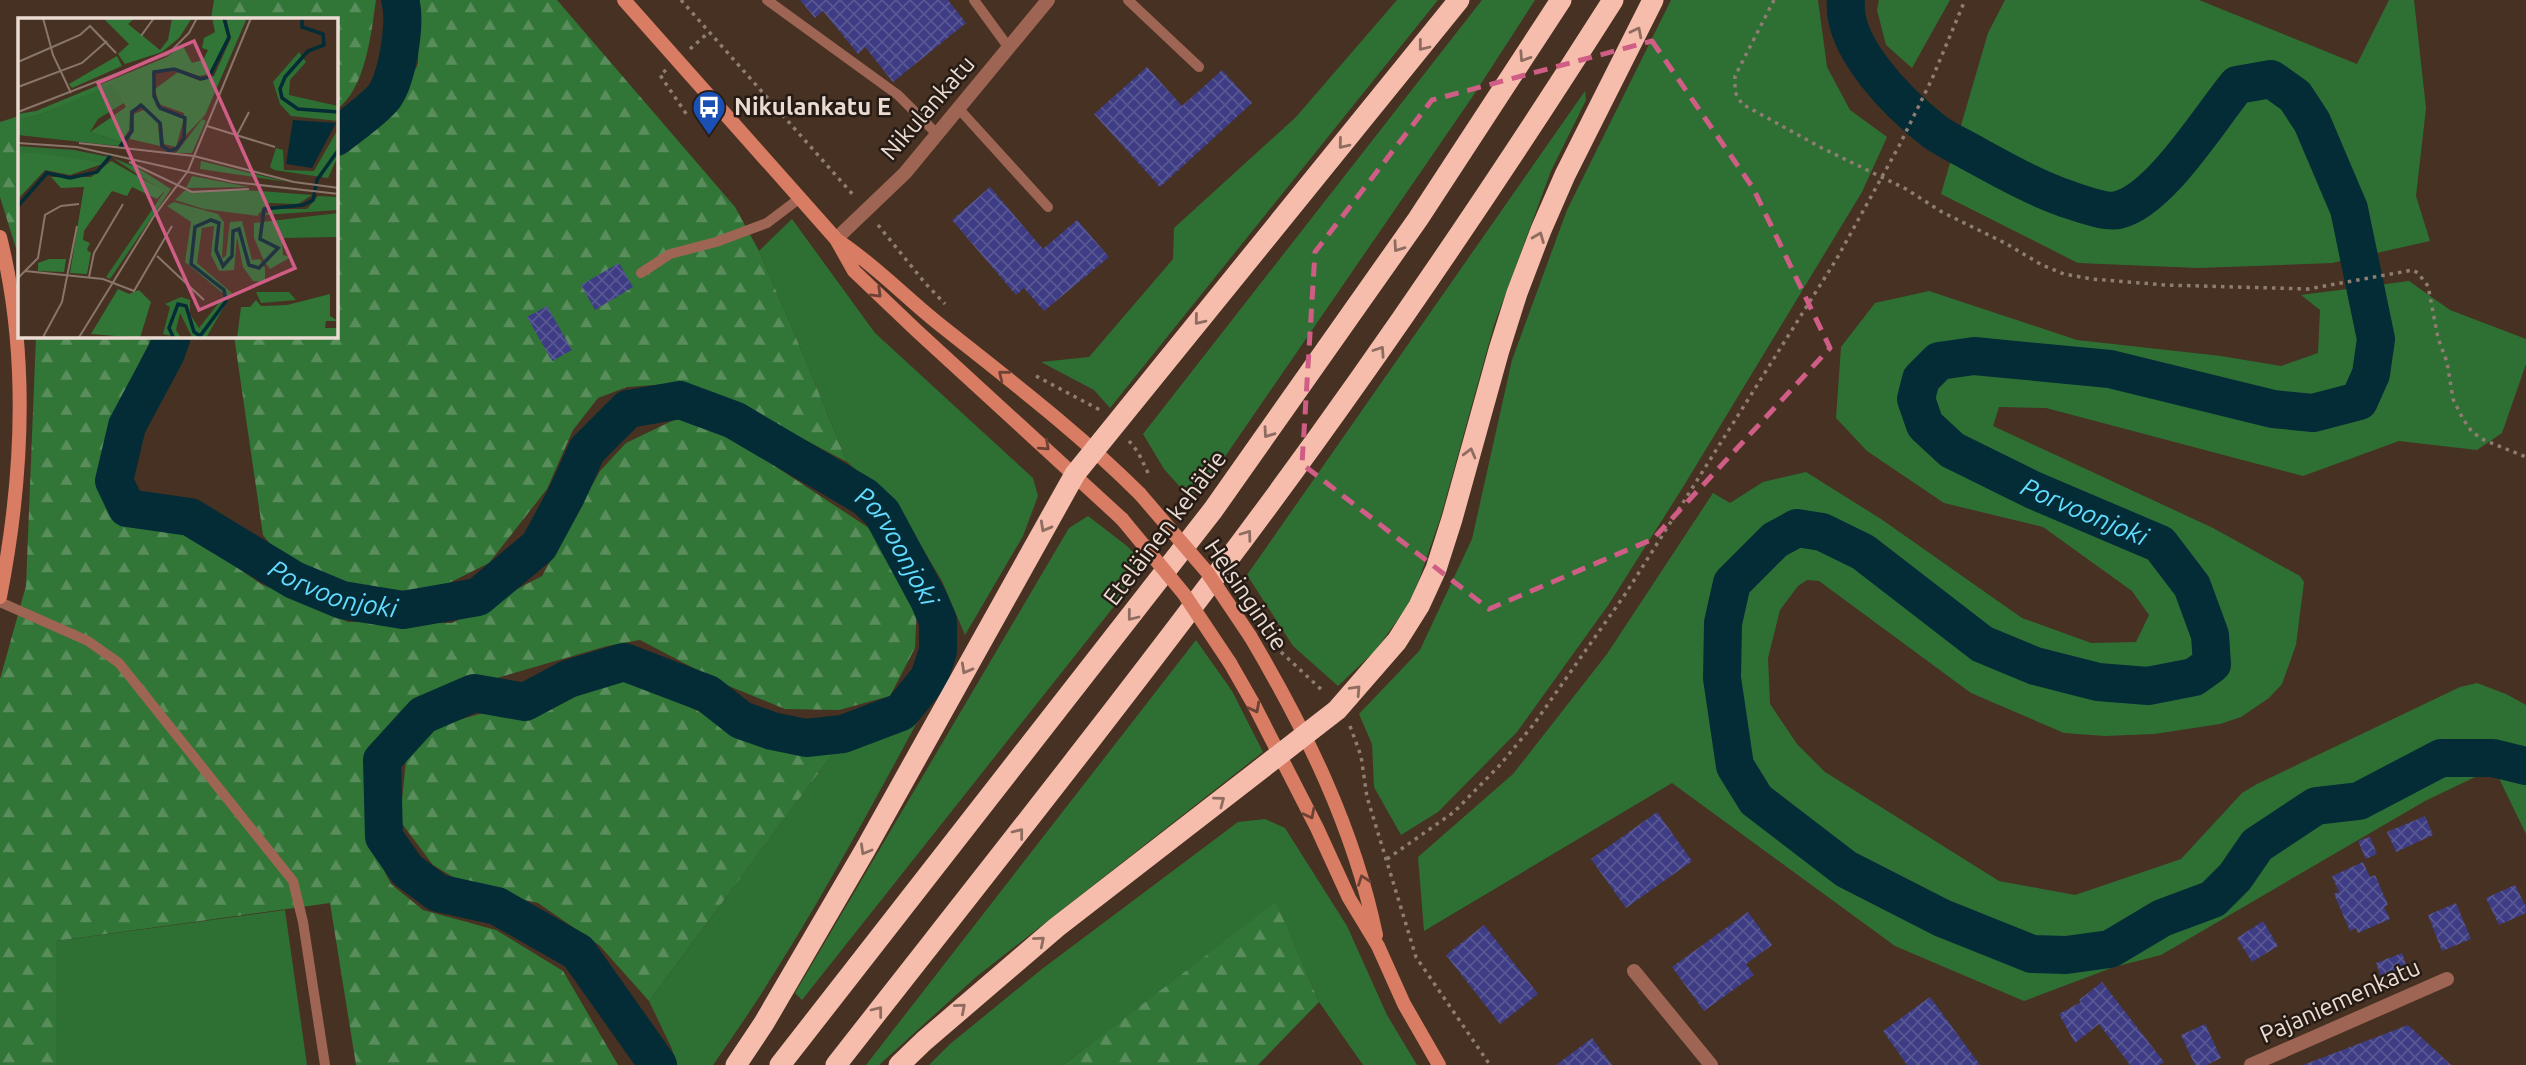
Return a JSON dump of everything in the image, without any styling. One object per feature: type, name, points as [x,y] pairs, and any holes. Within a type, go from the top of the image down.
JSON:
[{"type":"highway","points":[[736,1065],[764,1023],[898,790],[1075,474],[1459,0]]},
{"type":"highway","name":"Eteläinen kehätie","points":[[780,1065],[1213,510],[1418,219],[1561,0]]},
{"type":"highway","points":[[836,1065],[1104,725],[1252,529],[1367,369],[1614,0]]},
{"type":"highway","points":[[899,1065],[1057,927],[1337,710],[1397,641],[1419,606],[1436,569],[1517,293],[1565,175],[1653,0]]},
{"type":"main road","name":"Helsingintie","points":[[624,0],[835,239],[854,271],[1122,519],[1184,594],[1230,663],[1279,753],[1349,898],[1378,946],[1405,1004],[1439,1065]]},
{"type":"main road","points":[[0,236],[14,301],[19,385],[17,475],[0,597]]},
{"type":"main road","name":"Helsingintie","points":[[835,239],[866,259],[932,318],[1094,449],[1140,494],[1207,572],[1281,688],[1328,786],[1367,892],[1378,946]]},
{"type":"street","name":"Nikulankatu","points":[[835,239],[905,173],[1048,0]]},
{"type":"street","points":[[1634,971],[1711,1065]]},
{"type":"street","name":"Pajaniemenkatu","points":[[2251,1065],[2447,979]]},
{"type":"lane","points":[[767,0],[898,95],[938,135]]},
{"type":"lane","points":[[974,0],[1009,48]]},
{"type":"lane","points":[[1128,0],[1199,67]]},
{"type":"lane","points":[[959,109],[1048,207]]},
{"type":"lane","points":[[641,273],[670,254],[716,242],[768,223],[800,198]]},
{"type":"lane","points":[[0,602],[88,641],[119,663],[293,880],[303,922],[325,1065]]},
{"type":"path","points":[[681,0],[952,311]]},
{"type":"path","points":[[1774,0],[1735,76],[1735,92],[1742,104],[1822,148],[1921,197],[1942,212],[2005,243],[2042,265],[2064,274],[2165,285],[2296,289],[2324,287],[2407,270],[2418,273],[2428,286],[2453,398],[2463,419],[2472,432],[2484,440],[2526,457]]},
{"type":"path","points":[[1387,859],[1454,812],[1499,766],[1534,724],[1633,582],[1836,260],[1899,146],[1932,79],[1965,0]]},
{"type":"path","points":[[1029,372],[1051,386],[1095,405],[1115,422],[1138,452],[1151,478]]},
{"type":"path","points":[[1275,642],[1282,653],[1322,690],[1353,729],[1361,756],[1367,797],[1416,957],[1490,1065]]},
{"type":"highlighted area","points":[[1652,41],[1753,188],[1830,348],[1653,539],[1489,609],[1302,464],[1315,252],[1432,100]]},
{"type":"green space","points":[[214,0],[376,0],[361,75],[346,101],[338,108],[338,18],[211,18]]},
{"type":"green space","points":[[419,0],[557,0],[735,207],[759,251],[847,462],[756,414],[681,383],[627,387],[598,398],[573,430],[547,489],[489,563],[439,588],[373,593],[283,560],[263,535],[234,338],[338,338],[338,155],[396,108],[418,64]]},
{"type":"green space","points":[[1397,0],[1438,0],[1110,408],[1094,390],[1041,362],[1089,357],[1173,259],[1174,228],[1296,117]]},
{"type":"green space","points":[[1482,0],[1535,0],[1473,96],[1211,477],[1189,497],[1164,469],[1143,434]]},
{"type":"green space","points":[[1671,0],[1818,0],[1827,67],[1850,110],[1887,137],[1862,192],[1609,604],[1517,732],[1438,812],[1401,835],[1374,787],[1372,744],[1359,714],[1420,650],[1472,539],[1512,360],[1567,210]]},
{"type":"green space","points":[[1879,0],[1950,0],[1912,68],[1886,45],[1877,10]]},
{"type":"green space","points":[[2005,0],[2199,0],[2357,64],[2389,0],[2414,0],[2426,108],[2416,196],[2430,241],[2332,263],[2198,268],[2078,263],[1941,194],[1988,33]]},
{"type":"green space","points":[[1585,91],[1586,100],[1551,171],[1494,325],[1441,516],[1420,577],[1408,605],[1376,650],[1338,686],[1293,646],[1247,575]]},
{"type":"green space","points":[[18,116],[18,255],[0,197],[0,122]]},
{"type":"green space","points":[[792,219],[875,333],[1033,478],[1038,496],[1023,536],[965,635],[942,581],[896,504],[847,462],[759,251]]},
{"type":"green space","points":[[2409,281],[2450,310],[2526,339],[2526,364],[2502,433],[2477,450],[2399,441],[2303,476],[2046,408],[1999,407],[1993,426],[2213,528],[2300,576],[2304,582],[2296,645],[2282,684],[2269,698],[2241,717],[2220,724],[2154,734],[2105,736],[2064,733],[1971,693],[1819,581],[1807,580],[1798,586],[1780,610],[1768,658],[1770,704],[1797,744],[1825,772],[1999,881],[2075,895],[2181,859],[2242,793],[2257,784],[2460,687],[2477,683],[2526,705],[2526,834],[2494,768],[2425,801],[2161,955],[2114,967],[2024,1001],[1895,946],[1672,783],[1424,931],[1418,857],[1513,774],[1607,654],[1713,493],[1730,503],[1763,482],[1806,472],[1881,519],[2022,618],[2091,643],[2136,642],[2149,615],[2132,591],[2043,527],[1944,503],[1867,451],[1836,418],[1841,347],[1875,303],[1929,291],[2077,340],[2221,356],[2281,366],[2318,353],[2320,310],[2301,295]]},
{"type":"green space","points":[[36,338],[152,338],[112,417],[98,488],[124,525],[190,535],[261,584],[348,622],[452,623],[542,576],[600,471],[626,443],[678,418],[722,431],[887,540],[917,605],[915,648],[890,696],[839,710],[785,709],[724,684],[640,640],[607,646],[414,702],[365,756],[369,842],[391,884],[423,910],[496,930],[563,971],[618,1065],[356,1065],[330,903],[56,941],[56,1065],[0,1065],[0,679],[26,586]]},
{"type":"green space","points":[[1088,516],[1127,546],[1146,566],[802,1000],[795,993],[1069,528]]},
{"type":"green space","points":[[1196,640],[1232,691],[1263,752],[976,977],[879,1065],[866,1065]]},
{"type":"green space","points":[[612,678],[641,683],[765,744],[837,748],[649,1001],[599,945],[538,903],[471,888],[433,865],[400,821],[406,760],[434,727],[490,711],[532,719]]},
{"type":"green space","points":[[928,702],[799,932],[713,1065],[676,1065],[672,1049],[649,1001],[837,748],[899,732]]},
{"type":"green space","points":[[1265,819],[1285,828],[1347,926],[1387,1015],[1417,1065],[1363,1065],[1319,1002],[1276,903],[1063,1065],[929,1065],[950,1044],[1042,969],[1238,822]]},
{"type":"green space","points":[[1276,902],[1319,1002],[1258,1065],[1063,1065]]},
{"type":"green space","points":[[285,910],[307,1065],[56,1065],[56,941]]},
{"type":"building","points":[[800,0],[948,0],[966,23],[893,82],[865,47],[858,54],[823,11],[815,18]]},
{"type":"building","points":[[1147,67],[1182,106],[1222,70],[1252,103],[1160,187],[1094,114]]},
{"type":"building","points":[[990,187],[1043,249],[1077,220],[1109,257],[1044,311],[1024,288],[1016,295],[952,220]]},
{"type":"building","points":[[619,263],[633,287],[595,310],[581,285]]},
{"type":"building","points":[[547,306],[572,350],[552,361],[527,317]]},
{"type":"building","points":[[1657,812],[1692,861],[1626,908],[1591,859]]},
{"type":"building","points":[[2425,816],[2433,835],[2396,852],[2387,832]]},
{"type":"building","points":[[2370,837],[2377,854],[2366,859],[2358,841]]},
{"type":"building","points":[[2363,862],[2370,877],[2375,875],[2388,905],[2384,907],[2390,919],[2358,933],[2356,928],[2350,931],[2334,894],[2339,892],[2332,876]]},
{"type":"building","points":[[2515,885],[2526,907],[2526,913],[2499,925],[2486,898]]},
{"type":"building","points":[[2456,903],[2471,939],[2442,951],[2428,915]]},
{"type":"building","points":[[1748,912],[1772,945],[1746,964],[1754,975],[1704,1011],[1672,967]]},
{"type":"building","points":[[2263,921],[2278,946],[2252,962],[2237,938]]},
{"type":"building","points":[[1484,925],[1538,994],[1500,1024],[1446,955]]},
{"type":"building","points":[[2402,953],[2408,970],[2382,980],[2376,963]]},
{"type":"building","points":[[2102,982],[2164,1062],[2159,1065],[2130,1065],[2099,1024],[2075,1043],[2059,1014],[2081,1002],[2079,1000]]},
{"type":"building","points":[[1930,997],[1980,1065],[1907,1065],[1883,1031]]},
{"type":"building","points":[[2205,1024],[2221,1058],[2207,1065],[2195,1065],[2181,1035]]},
{"type":"building","points":[[2408,1025],[2451,1065],[2303,1065]]},
{"type":"building","points":[[1592,1038],[1612,1065],[1556,1065]]},
{"type":"waterway","name":"Porvoonjoki","points":[[338,135],[371,109],[387,91],[399,51],[402,22],[400,0]]},
{"type":"waterway","name":"Porvoonjoki","points":[[1846,0],[1847,18],[1863,55],[1890,91],[1921,121],[1944,138],[2018,178],[2054,194],[2100,209],[2118,210],[2134,203],[2150,191],[2183,156],[2237,85],[2271,79],[2295,96],[2312,122],[2349,209],[2376,339],[2371,374],[2359,401],[2313,413],[2273,409],[2110,369],[1974,356],[1939,361],[1921,379],[1916,399],[1925,425],[1952,450],[2033,490],[2160,544],[2192,586],[2210,635],[2212,664],[2194,677],[2148,686],[2098,682],[2035,666],[1982,644],[1863,552],[1822,532],[1797,528],[1775,540],[1732,583],[1723,623],[1722,678],[1735,766],[1756,800],[1846,869],[1942,918],[2032,954],[2066,955],[2110,949],[2162,918],[2213,899],[2235,877],[2257,845],[2316,806],[2359,801],[2441,758],[2493,758],[2526,766]]},
{"type":"waterway","name":"Porvoonjoki","points":[[171,338],[127,426],[114,481],[127,508],[190,517],[294,580],[342,600],[403,610],[478,597],[539,546],[587,450],[628,409],[680,400],[734,420],[865,497],[882,513],[938,621],[938,651],[929,678],[901,712],[843,734],[806,738],[772,731],[741,720],[708,694],[624,662],[568,679],[525,702],[474,693],[423,715],[382,760],[384,837],[407,870],[438,893],[497,906],[578,952],[658,1065]]},
{"type":"place","name":"Nikulankatu E","points":[[709,137]]}]
